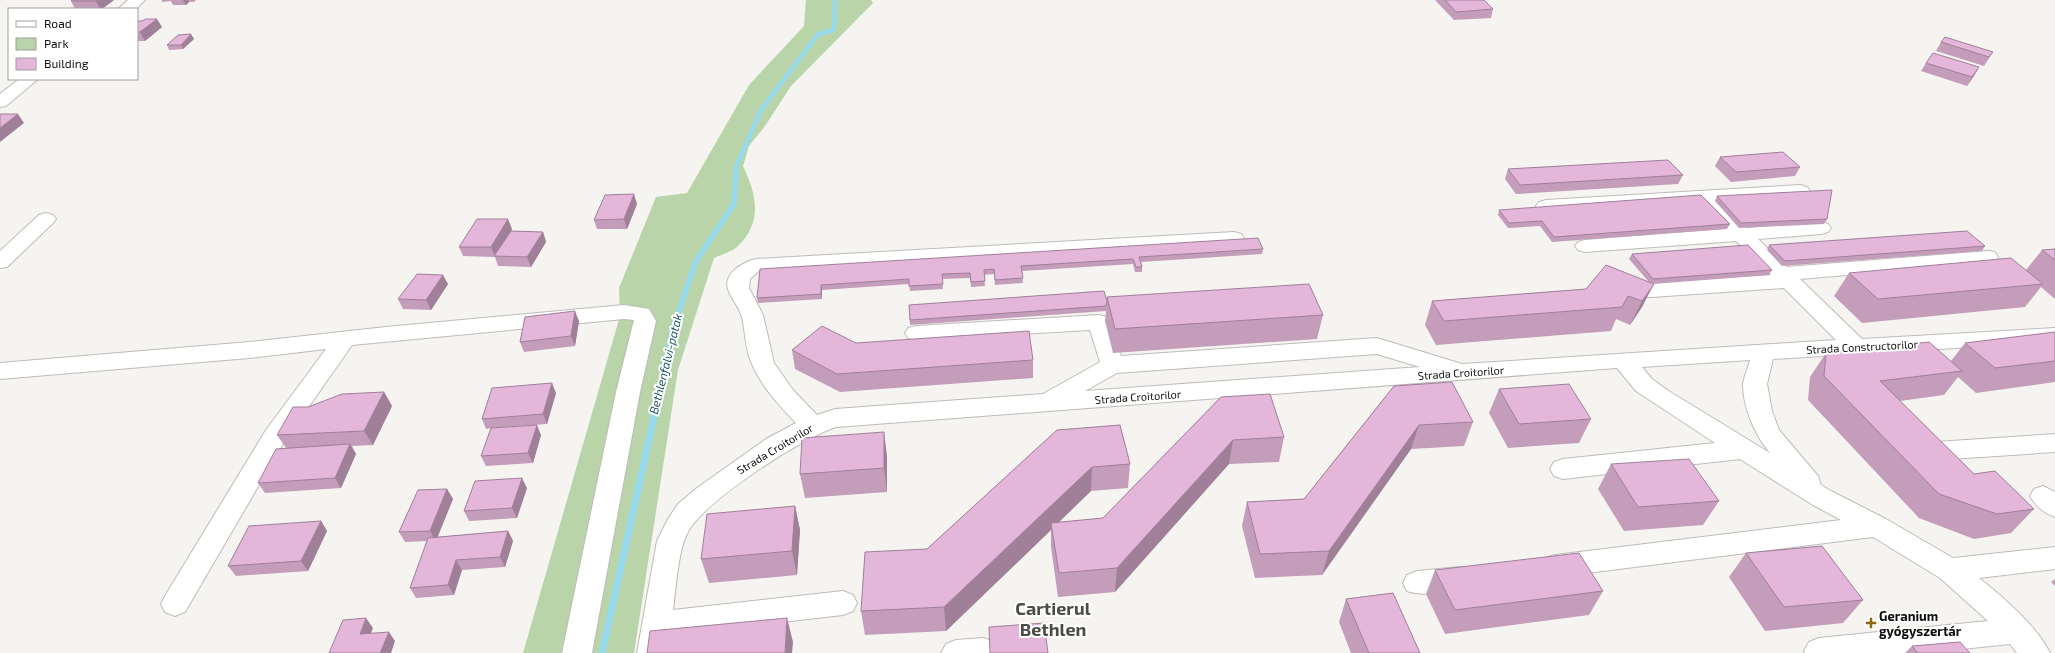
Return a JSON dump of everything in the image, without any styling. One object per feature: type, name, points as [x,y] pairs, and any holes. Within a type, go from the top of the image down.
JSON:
[{"type":"street","points":[[127,8],[138,0]]},
{"type":"street","points":[[0,102],[29,80]]},
{"type":"street","points":[[1546,206],[1800,191]]},
{"type":"street","points":[[1702,196],[1857,347]]},
{"type":"street","points":[[0,262],[46,219]]},
{"type":"street","points":[[1585,246],[1821,228]]},
{"type":"street","points":[[813,425],[790,403],[763,362],[750,309],[739,291],[739,279],[743,272],[750,267],[756,265],[1234,238]]},
{"type":"street","points":[[1622,292],[1988,257]]},
{"type":"street","points":[[3,374],[624,312],[641,314],[645,320],[628,392],[577,653]]},
{"type":"street","points":[[916,333],[1099,322],[1112,365]]},
{"type":"street","name":"Strada Constructorilor","points":[[1764,352],[2055,335]]},
{"type":"street","points":[[175,604],[275,436],[345,339]]},
{"type":"street","points":[[1045,404],[1112,365],[1377,346],[1467,373]]},
{"type":"street","points":[[1764,352],[1756,384],[1760,411],[1768,434],[1822,498]]},
{"type":"street","name":"Strada Croitorilor","points":[[652,653],[670,541],[677,526],[687,512],[706,495],[741,469],[813,425],[835,418],[1467,373],[1623,360],[1764,352]]},
{"type":"street","points":[[1623,360],[1644,385],[1743,449],[1822,498],[1877,526],[1950,570],[1978,593],[2017,631],[2035,653]]},
{"type":"street","points":[[1921,452],[2055,443]]},
{"type":"street","points":[[1563,469],[1743,449]]},
{"type":"street","points":[[1528,569],[1877,526]]},
{"type":"street","points":[[1950,570],[2055,558]]},
{"type":"street","points":[[1417,583],[1481,575]]},
{"type":"street","points":[[656,624],[843,603]]},
{"type":"street","points":[[1819,652],[2017,631]]},
{"type":"street","points":[[956,653],[984,651]]},
{"type":"green space","points":[[806,0],[871,0],[873,3],[791,86],[765,126],[749,146],[743,166],[752,188],[755,208],[754,218],[751,228],[737,247],[714,258],[678,370],[634,653],[523,653],[620,316],[619,288],[656,197],[687,193],[749,85],[804,26]]},
{"type":"building","points":[[72,0],[98,0],[71,1]]},
{"type":"building","points":[[1445,0],[1484,0],[1493,9],[1456,12]]},
{"type":"building","points":[[146,19],[157,19],[138,32],[138,21]]},
{"type":"building","points":[[191,34],[181,45],[167,45],[178,35]]},
{"type":"building","points":[[1945,37],[1993,52],[1989,57],[1941,42]]},
{"type":"building","points":[[1933,53],[1979,67],[1972,77],[1926,63]]},
{"type":"building","points":[[0,114],[18,114],[0,128]]},
{"type":"building","points":[[1783,152],[1800,167],[1736,172],[1720,157]]},
{"type":"building","points":[[1668,160],[1683,175],[1520,185],[1508,169]]},
{"type":"building","points":[[1832,190],[1827,219],[1741,223],[1717,196]]},
{"type":"building","points":[[634,194],[624,219],[594,220],[605,195]]},
{"type":"building","points":[[1701,195],[1730,224],[1554,237],[1542,221],[1509,223],[1499,210]]},
{"type":"building","points":[[477,219],[508,219],[491,247],[459,247]]},
{"type":"building","points":[[511,231],[543,232],[527,257],[494,256]]},
{"type":"building","points":[[1967,231],[1985,246],[1785,261],[1769,245]]},
{"type":"building","points":[[1258,238],[1263,249],[1139,257],[1142,267],[1136,267],[1133,259],[1021,266],[1023,278],[995,280],[994,269],[984,270],[985,281],[971,282],[970,273],[942,274],[943,284],[909,286],[909,279],[821,285],[821,294],[757,298],[760,269]]},
{"type":"building","points":[[1748,245],[1772,270],[1653,279],[1632,254]]},
{"type":"building","points":[[2055,249],[2055,260],[2042,250]]},
{"type":"building","points":[[2011,258],[2043,284],[1878,299],[1849,273]]},
{"type":"building","points":[[1606,265],[1654,284],[1642,301],[1628,296],[1622,307],[1444,321],[1432,301],[1586,289]]},
{"type":"building","points":[[417,274],[443,275],[426,300],[398,299]]},
{"type":"building","points":[[1309,284],[1323,315],[1115,329],[1107,297]]},
{"type":"building","points":[[1104,291],[1107,301],[1106,306],[910,320],[909,305]]},
{"type":"building","points":[[575,311],[571,336],[520,342],[525,317]]},
{"type":"building","points":[[822,326],[856,343],[1029,331],[1033,360],[837,374],[792,350]]},
{"type":"building","points":[[2055,332],[2055,361],[1995,368],[1965,343]]},
{"type":"building","points":[[1929,342],[1962,371],[1880,381],[1974,474],[1995,471],[2034,509],[1997,514],[1939,494],[1824,376],[1826,353]]},
{"type":"building","points":[[1452,382],[1473,422],[1419,425],[1329,551],[1260,554],[1247,502],[1304,499],[1394,386]]},
{"type":"building","points":[[552,383],[543,414],[482,419],[492,388]]},
{"type":"building","points":[[1569,384],[1591,419],[1519,424],[1499,389]]},
{"type":"building","points":[[384,392],[364,431],[277,435],[293,407],[308,407],[342,394]]},
{"type":"building","points":[[1270,394],[1284,437],[1233,440],[1117,568],[1059,573],[1051,523],[1103,518],[1221,397]]},
{"type":"building","points":[[537,425],[528,453],[481,456],[491,428]]},
{"type":"building","points":[[1120,425],[1130,464],[1092,467],[944,607],[861,611],[865,552],[927,549],[1057,430]]},
{"type":"building","points":[[884,432],[884,468],[800,474],[802,438]]},
{"type":"building","points":[[350,444],[335,478],[258,483],[276,449]]},
{"type":"building","points":[[1689,459],[1719,501],[1638,507],[1611,464]]},
{"type":"building","points":[[522,478],[512,508],[464,511],[475,481]]},
{"type":"building","points":[[447,489],[430,531],[399,532],[418,490]]},
{"type":"building","points":[[795,506],[792,551],[701,559],[707,514]]},
{"type":"building","points":[[321,521],[301,561],[228,566],[249,526]]},
{"type":"building","points":[[508,531],[500,557],[456,560],[448,585],[410,588],[428,538]]},
{"type":"building","points":[[1822,546],[1863,600],[1784,607],[1746,553]]},
{"type":"building","points":[[1579,553],[1603,591],[1455,610],[1435,570]]},
{"type":"building","points":[[1393,593],[1420,653],[1369,653],[1346,599]]},
{"type":"building","points":[[366,618],[360,634],[389,632],[380,653],[329,653],[343,620]]},
{"type":"building","points":[[787,618],[785,653],[647,653],[650,631]]},
{"type":"building","points":[[1044,623],[1048,653],[990,653],[989,627]]},
{"type":"building","points":[[1960,642],[1970,653],[1918,653],[1912,646]]},
{"type":"waterway","name":"Bethlenfalvi-patak","points":[[736,171],[736,167],[761,110],[818,34],[834,30],[835,0]]},
{"type":"waterway","name":"Bethlenfalvi-patak","points":[[660,386],[673,328],[696,261],[734,204],[736,171]]},
{"type":"waterway","name":"Bethlenfalvi-patak","points":[[602,653],[661,385]]},
{"type":"place","name":"Geranium gyógyszertár","points":[[1871,623]]},
{"type":"district","name":"Cartierul Bethlen","points":[[1053,619]]}]
